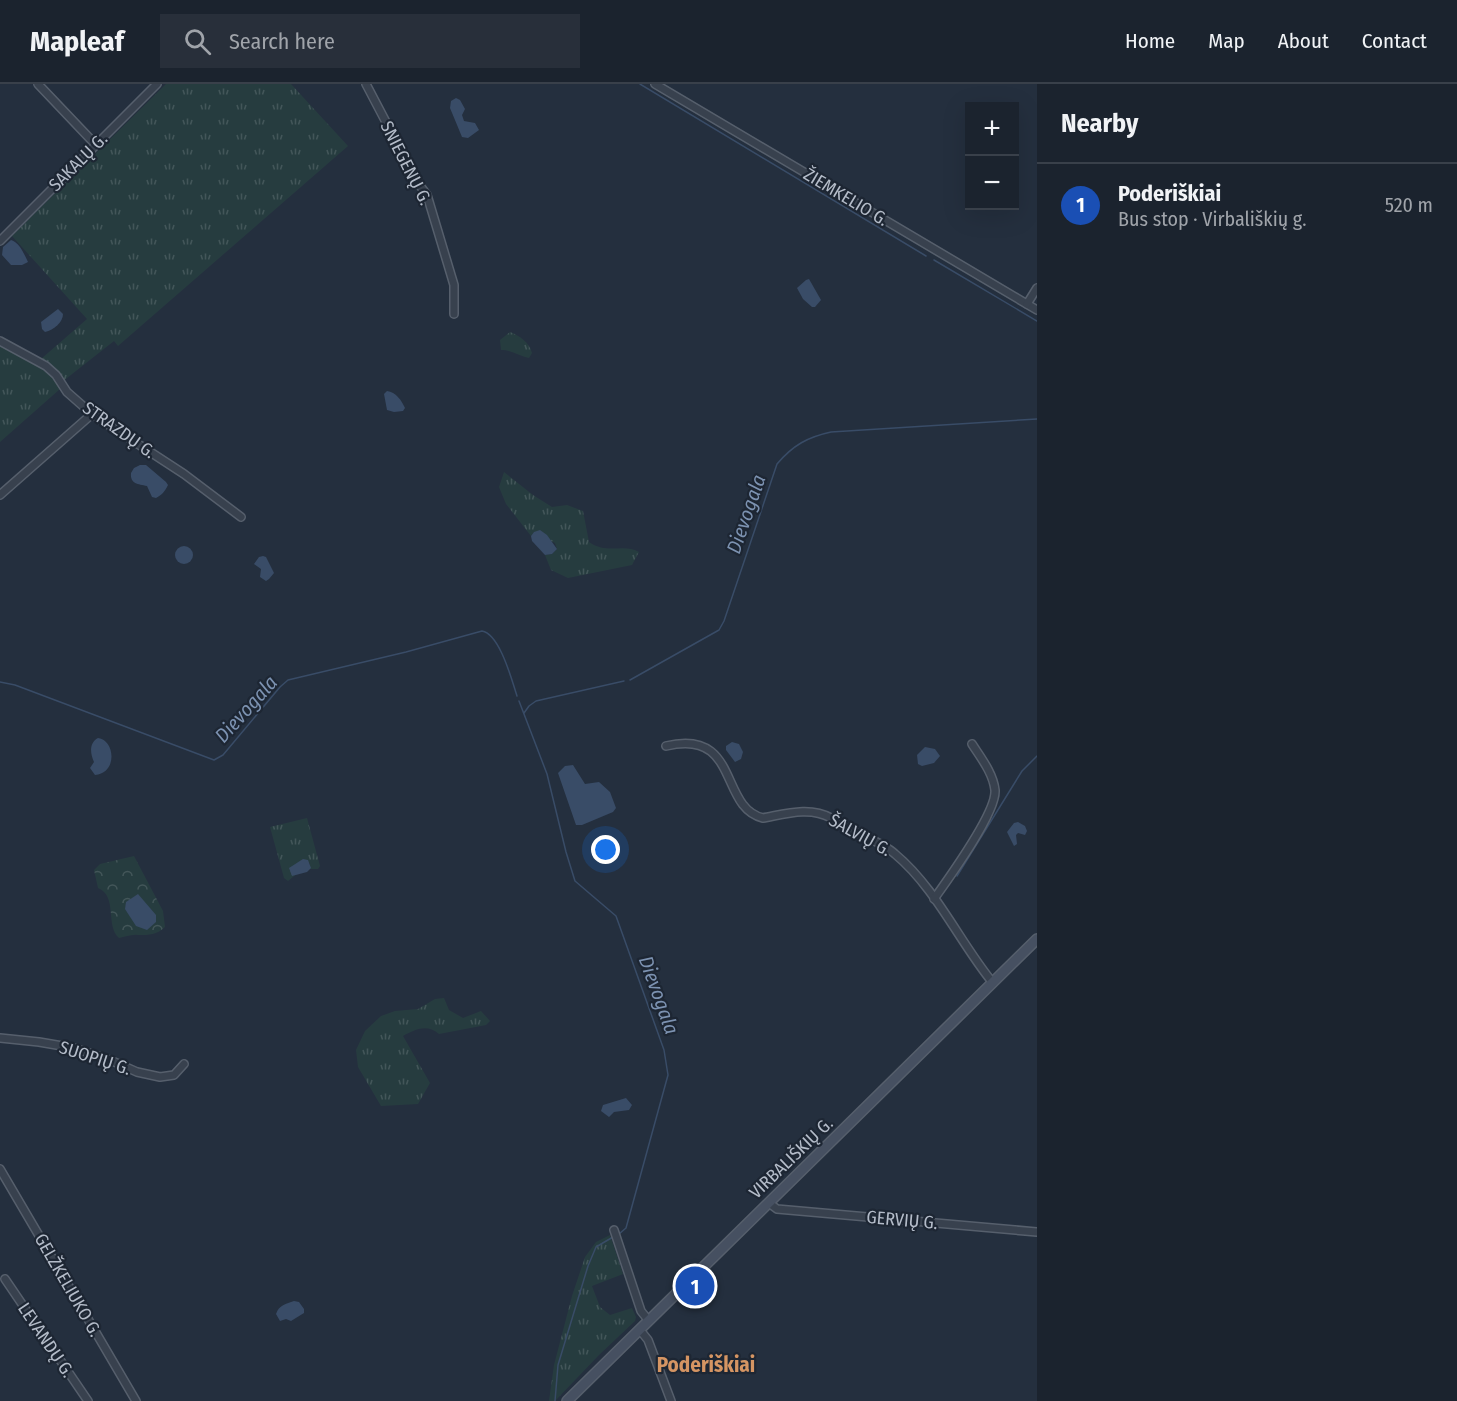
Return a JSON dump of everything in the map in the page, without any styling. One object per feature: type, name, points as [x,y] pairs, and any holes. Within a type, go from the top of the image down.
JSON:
[{"type":"main road","name":"VIRBALIŠKIŲ G.","points":[[567,1401],[1037,939]]},
{"type":"street","points":[[38,84],[96,145]]},
{"type":"street","name":"SAKALŲ G.","points":[[0,241],[158,84]]},
{"type":"street","name":"SNIEGENŲ G.","points":[[366,84],[412,174],[426,195],[454,285],[454,314]]},
{"type":"street","name":"ŽIEMKELIO G.","points":[[656,84],[1037,310]]},
{"type":"street","points":[[1027,304],[1037,288]]},
{"type":"street","name":"STRAZDŲ G.","points":[[0,341],[46,366],[56,375],[67,392],[92,414],[184,474],[241,517]]},
{"type":"street","points":[[0,495],[92,414]]},
{"type":"street","name":"ŠALVIŲ G.","points":[[666,746],[691,743],[701,745],[709,751],[723,765],[744,805],[756,816],[763,818],[806,811],[817,812],[887,848],[905,863],[934,899],[993,983]]},
{"type":"street","points":[[934,899],[994,802],[993,778],[972,744]]},
{"type":"street","name":"SUOPIŲ G.","points":[[0,1038],[74,1048],[137,1072],[160,1077],[174,1075],[184,1064]]},
{"type":"street","name":"GELŽKELIUKO G.","points":[[0,1169],[134,1398]]},
{"type":"street","name":"GERVIŲ G.","points":[[769,1203],[777,1209],[1037,1232]]},
{"type":"street","points":[[614,1230],[641,1311],[649,1321]]},
{"type":"street","name":"LEVANDŲ G.","points":[[5,1279],[87,1401]]},
{"type":"street","points":[[640,1330],[648,1340],[671,1401]]},
{"type":"street","points":[[125,1401],[134,1398]]},
{"type":"green space","points":[[166,84],[291,84],[348,146],[118,346],[114,341],[62,382],[56,372],[41,359],[87,319],[12,236]]},
{"type":"green space","points":[[510,332],[529,346],[532,353],[529,358],[501,350],[500,340]]},
{"type":"green space","points":[[0,344],[43,367],[56,380],[60,389],[0,442]]},
{"type":"green space","points":[[504,472],[552,507],[567,505],[583,511],[589,542],[603,548],[627,548],[639,552],[632,565],[568,578],[551,570],[545,555],[552,554],[557,549],[555,543],[534,532],[531,536],[506,504],[499,487]]},
{"type":"green space","points":[[307,818],[320,866],[318,869],[310,869],[310,863],[288,881],[284,878],[270,827]]},
{"type":"green space","points":[[134,856],[163,911],[165,927],[153,934],[119,938],[113,926],[108,898],[98,888],[94,870],[100,864]]},
{"type":"green space","points":[[444,998],[449,1010],[463,1018],[481,1011],[490,1021],[486,1025],[439,1034],[426,1028],[403,1036],[430,1083],[418,1104],[381,1106],[358,1067],[356,1050],[365,1031],[381,1016],[395,1011],[418,1009],[435,999]]},
{"type":"green space","points":[[610,1235],[623,1274],[592,1286],[600,1307],[610,1315],[632,1308],[636,1317],[635,1321],[555,1401],[549,1401],[554,1365],[585,1257],[596,1242]]},
{"type":"water","points":[[456,98],[460,100],[465,109],[462,115],[464,121],[475,123],[479,130],[468,138],[462,137],[450,108],[451,101]]},
{"type":"water","points":[[11,240],[19,246],[28,262],[22,265],[11,265],[2,255],[3,247]]},
{"type":"water","points":[[809,279],[821,300],[815,307],[803,299],[797,288]]},
{"type":"water","points":[[58,309],[63,314],[60,323],[45,332],[41,322]]},
{"type":"water","points":[[387,391],[400,399],[405,408],[403,411],[387,410],[384,394]]},
{"type":"water","points":[[140,465],[146,465],[168,485],[156,498],[152,497],[147,486],[135,483],[132,479],[131,473]]},
{"type":"water","points":[[540,530],[547,535],[557,549],[552,554],[545,555],[532,541],[531,536]]},
{"type":"water","points":[[184,546],[190,549],[193,555],[190,561],[184,564],[178,561],[175,555],[178,549]]},
{"type":"water","points":[[259,557],[266,557],[274,573],[266,581],[260,577],[261,569],[254,564]]},
{"type":"water","points":[[98,738],[108,744],[112,756],[108,769],[95,775],[90,768],[94,762],[91,748]]},
{"type":"water","points":[[732,742],[739,744],[743,752],[741,759],[735,762],[726,750],[726,746]]},
{"type":"water","points":[[925,747],[935,749],[940,756],[934,763],[922,766],[918,764],[917,755]]},
{"type":"water","points":[[573,765],[585,784],[599,782],[610,792],[616,808],[613,812],[582,825],[576,825],[558,773],[565,766]]},
{"type":"water","points":[[1018,822],[1025,826],[1027,831],[1025,835],[1018,833],[1016,835],[1017,844],[1014,846],[1007,832],[1014,823]]},
{"type":"water","points":[[303,859],[308,860],[311,868],[307,872],[292,876],[289,868]]},
{"type":"water","points":[[138,894],[156,915],[156,922],[147,930],[136,926],[125,909],[126,902]]},
{"type":"water","points":[[626,1098],[632,1105],[629,1110],[614,1112],[609,1117],[601,1111],[603,1105]]},
{"type":"water","points":[[294,1301],[299,1302],[304,1313],[291,1321],[286,1319],[280,1321],[276,1314],[279,1309]]},
{"type":"waterway","points":[[640,84],[926,256]]},
{"type":"waterway","points":[[934,260],[1037,321]]},
{"type":"waterway","name":"Dievogala","points":[[630,680],[719,630],[777,464],[801,443],[831,432],[1037,419]]},
{"type":"waterway","name":"Dievogala","points":[[0,682],[15,685],[214,760],[223,755],[288,680],[482,631],[488,634],[500,649],[517,696]]},
{"type":"waterway","name":"Dievogala","points":[[524,713],[536,701],[624,681]]},
{"type":"waterway","name":"Dievogala","points":[[519,701],[547,774],[575,881],[616,916],[664,1050],[668,1075],[626,1228],[619,1234]]},
{"type":"waterway","points":[[957,876],[1022,771],[1037,756]]},
{"type":"waterway","name":"Dievogala","points":[[555,1401],[558,1365],[588,1266],[596,1247],[613,1237]]},
{"type":"place","name":"Poderiškiai","points":[[695,1286]]},
{"type":"district","name":"Poderiškiai","points":[[706,1365]]}]
